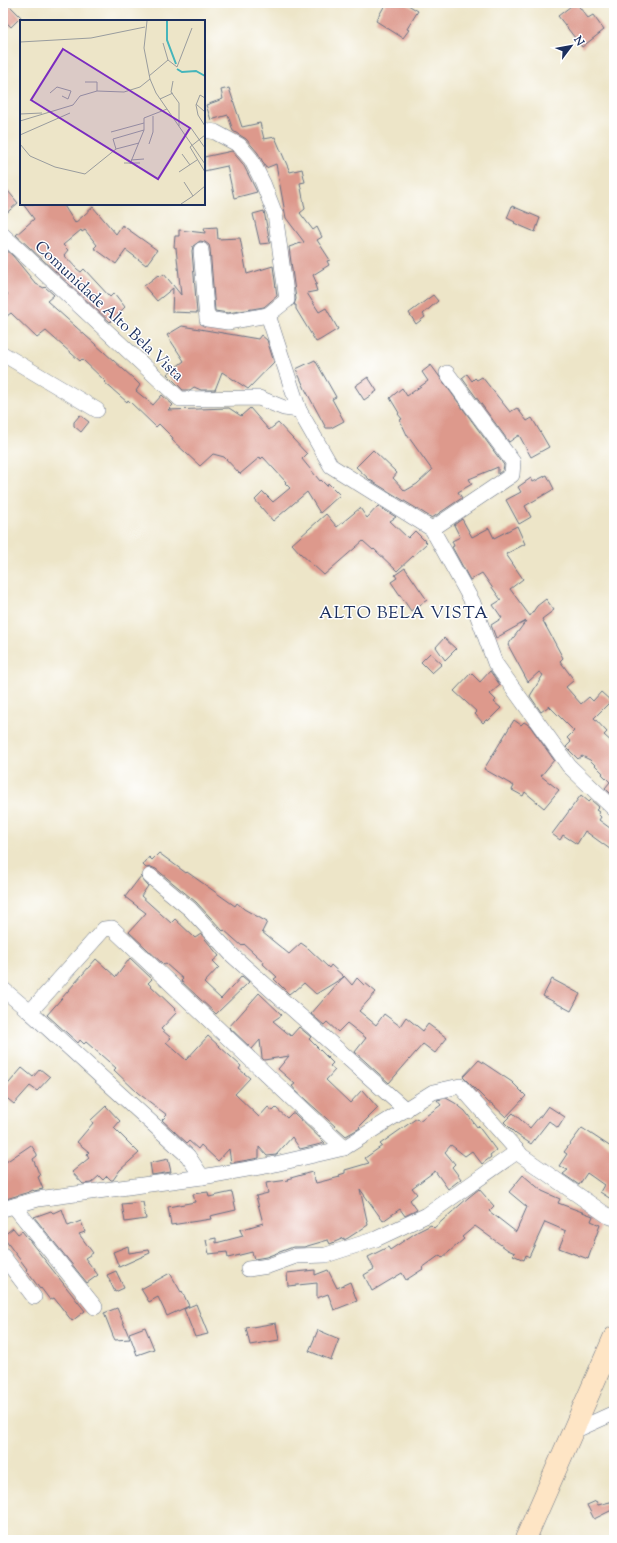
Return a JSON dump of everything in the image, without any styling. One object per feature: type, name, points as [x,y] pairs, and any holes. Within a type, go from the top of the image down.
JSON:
[{"type":"main road","points":[[525,1540],[614,1337]]},
{"type":"street","points":[[201,250],[207,319],[228,322],[268,315],[287,300],[275,214],[263,183],[251,159],[239,145],[215,132],[205,130]]},
{"type":"street","name":"Comunidade Alto Bela Vista","points":[[3,235],[180,399],[259,398],[284,408],[299,410]]},
{"type":"street","points":[[268,315],[299,410],[332,466],[432,529],[473,603],[495,663],[569,766],[614,809]]},
{"type":"street","points":[[3,354],[97,410]]},
{"type":"street","points":[[432,529],[512,475],[513,462],[447,373]]},
{"type":"street","points":[[150,876],[190,909],[233,956],[406,1110]]},
{"type":"street","points":[[30,1012],[104,929],[112,928],[344,1148]]},
{"type":"street","points":[[3,989],[188,1156],[202,1177]]},
{"type":"street","points":[[95,1307],[9,1208],[38,1199],[202,1177],[271,1165],[344,1148],[433,1092],[460,1086],[522,1156],[608,1216],[614,1218]]},
{"type":"street","points":[[248,1269],[268,1266],[296,1256],[326,1256],[376,1239],[427,1215],[518,1151]]},
{"type":"street","points":[[3,1256],[34,1297]]},
{"type":"street","points":[[572,1432],[614,1413]]},
{"type":"building","points":[[3,3],[7,3],[21,17],[11,27],[3,19]]},
{"type":"building","points":[[386,3],[405,3],[418,11],[407,29],[409,30],[403,38],[376,21]]},
{"type":"building","points":[[575,3],[588,18],[593,15],[604,30],[582,47],[558,16]]},
{"type":"building","points":[[229,88],[242,127],[260,123],[264,139],[275,137],[290,172],[302,169],[305,182],[300,183],[305,209],[300,213],[313,230],[317,227],[322,237],[317,240],[330,260],[327,261],[329,265],[313,275],[317,284],[315,285],[317,291],[307,293],[319,312],[326,308],[338,329],[316,342],[296,309],[296,305],[294,305],[296,299],[289,247],[304,242],[286,218],[276,164],[266,168],[258,153],[246,139],[233,131],[228,115],[211,120],[206,105],[223,99],[221,90]]},
{"type":"building","points":[[232,151],[243,164],[257,192],[234,198],[227,166],[205,171],[205,157]]},
{"type":"building","points":[[3,185],[18,203],[3,216]]},
{"type":"building","points":[[24,205],[64,205],[75,223],[93,207],[116,234],[122,225],[157,250],[146,265],[126,250],[116,264],[94,248],[97,245],[85,230],[82,232],[81,230],[63,245],[68,250],[64,255],[77,269],[81,272],[84,269],[110,297],[114,293],[125,307],[110,322],[16,235],[34,219]]},
{"type":"building","points":[[512,206],[540,218],[535,232],[514,223],[515,222],[507,218]]},
{"type":"building","points":[[264,211],[270,243],[260,244],[253,214]]},
{"type":"building","points":[[217,227],[218,239],[240,238],[247,274],[273,266],[277,296],[264,307],[228,313],[215,311],[210,249],[209,245],[200,241],[193,246],[192,251],[197,313],[172,312],[173,288],[157,301],[144,286],[158,275],[160,277],[164,274],[181,295],[176,248],[174,247],[175,236],[179,236],[179,230],[205,233],[204,228]]},
{"type":"building","points":[[3,247],[13,256],[36,284],[44,288],[45,287],[54,295],[47,301],[133,378],[140,385],[136,391],[153,405],[162,395],[173,405],[168,410],[229,408],[241,416],[250,408],[269,430],[278,423],[307,454],[302,459],[320,481],[321,480],[327,486],[328,483],[340,495],[320,513],[307,492],[273,521],[255,500],[263,492],[273,502],[290,488],[263,457],[261,459],[260,457],[240,474],[224,457],[213,454],[200,466],[172,440],[173,438],[159,424],[156,427],[128,400],[127,402],[104,382],[105,381],[82,359],[80,361],[46,331],[37,338],[11,313],[3,319],[3,298],[8,294],[3,289]]},
{"type":"building","points":[[433,295],[438,301],[423,314],[425,317],[416,324],[409,313]]},
{"type":"building","points":[[182,326],[258,339],[261,335],[267,340],[274,362],[248,389],[222,372],[215,390],[201,390],[194,387],[190,390],[183,390],[167,374],[184,361],[167,335]]},
{"type":"building","points":[[315,360],[336,397],[332,399],[344,421],[331,428],[326,428],[296,369]]},
{"type":"building","points":[[431,365],[504,465],[503,470],[498,474],[498,467],[469,479],[472,484],[458,492],[462,498],[432,518],[370,480],[356,467],[373,450],[397,473],[393,478],[405,491],[417,484],[432,470],[407,435],[400,420],[402,419],[390,398],[402,388],[407,396],[428,381],[422,372]]},
{"type":"building","points":[[467,374],[472,381],[475,378],[477,380],[482,377],[510,412],[517,408],[527,421],[532,418],[549,447],[531,457],[519,435],[509,442],[462,378]]},
{"type":"building","points":[[368,377],[377,391],[364,400],[355,386]]},
{"type":"building","points":[[80,415],[89,422],[81,432],[74,426],[74,422]]},
{"type":"building","points":[[547,475],[554,489],[525,506],[531,517],[519,524],[506,500],[521,492],[518,487],[531,478],[533,482]]},
{"type":"building","points":[[378,506],[396,517],[390,521],[408,538],[415,531],[427,543],[397,571],[374,549],[373,550],[363,541],[324,575],[292,544],[326,514],[337,527],[360,508],[367,518]]},
{"type":"building","points":[[462,519],[472,537],[489,528],[494,538],[517,526],[525,544],[506,554],[523,579],[510,589],[530,616],[537,606],[546,599],[554,610],[542,619],[563,658],[560,661],[574,680],[566,687],[581,704],[589,697],[593,701],[601,692],[611,701],[594,718],[607,732],[604,735],[614,744],[614,792],[611,794],[605,788],[610,782],[602,774],[603,773],[590,760],[582,756],[578,759],[566,747],[571,742],[567,738],[574,731],[549,706],[541,712],[530,696],[543,675],[539,672],[528,682],[508,645],[526,621],[496,638],[491,625],[502,618],[493,605],[501,600],[482,573],[470,580],[452,547],[454,546],[452,541],[460,537],[454,525]]},
{"type":"building","points":[[405,568],[427,600],[411,611],[391,582],[397,578],[395,575]]},
{"type":"building","points":[[444,638],[456,649],[445,660],[436,647]]},
{"type":"building","points":[[430,653],[442,664],[432,673],[421,662]]},
{"type":"building","points":[[490,671],[500,685],[490,694],[496,700],[494,702],[501,708],[488,721],[487,719],[483,723],[475,714],[477,712],[454,691],[471,673],[480,682]]},
{"type":"building","points":[[514,720],[521,725],[524,722],[530,726],[554,760],[541,776],[559,790],[544,808],[525,792],[523,796],[512,790],[514,786],[484,769]]},
{"type":"building","points":[[581,795],[589,802],[591,800],[599,807],[596,810],[599,812],[598,814],[601,817],[599,820],[614,831],[614,852],[585,831],[577,844],[563,835],[560,840],[552,834]]},
{"type":"building","points":[[159,853],[235,906],[237,903],[244,909],[267,922],[262,932],[289,954],[301,943],[329,968],[331,965],[344,977],[316,994],[304,983],[289,994],[274,979],[277,977],[263,964],[264,962],[244,944],[242,946],[224,930],[223,931],[196,902],[156,869],[151,867],[146,868],[143,865],[149,857],[152,860]]},
{"type":"building","points":[[141,876],[148,886],[141,896],[171,923],[175,919],[195,938],[201,934],[219,956],[213,961],[219,967],[204,983],[221,999],[242,976],[249,982],[216,1014],[181,981],[183,979],[166,964],[164,965],[129,932],[146,913],[125,897]]},
{"type":"building","points":[[130,958],[152,979],[148,983],[177,1012],[161,1029],[171,1038],[166,1042],[186,1060],[208,1036],[241,1066],[239,1069],[250,1078],[235,1094],[259,1117],[268,1107],[273,1111],[276,1108],[287,1118],[294,1113],[325,1143],[300,1149],[292,1137],[276,1155],[267,1156],[259,1147],[259,1158],[231,1163],[229,1149],[218,1161],[201,1145],[198,1149],[189,1141],[187,1143],[162,1120],[167,1115],[138,1093],[114,1070],[116,1068],[86,1042],[84,1044],[80,1040],[78,1043],[47,1015],[96,959],[116,977]]},
{"type":"building","points":[[344,976],[352,985],[357,978],[364,985],[365,983],[376,992],[359,1011],[376,1025],[384,1014],[400,1026],[406,1017],[423,1031],[428,1024],[447,1038],[435,1053],[423,1044],[389,1083],[355,1052],[366,1038],[347,1023],[338,1032],[327,1022],[324,1025],[311,1014]]},
{"type":"building","points":[[552,979],[580,994],[571,1011],[543,996]]},
{"type":"building","points":[[259,993],[282,1015],[273,1021],[291,1036],[299,1027],[311,1037],[309,1039],[333,1063],[330,1066],[335,1070],[326,1080],[350,1103],[362,1090],[378,1108],[359,1127],[360,1128],[346,1136],[296,1091],[292,1086],[295,1084],[278,1069],[289,1056],[264,1060],[262,1058],[260,1040],[252,1049],[229,1027]]},
{"type":"building","points":[[479,1060],[512,1082],[526,1096],[506,1117],[491,1103],[489,1103],[463,1077]]},
{"type":"building","points":[[22,1068],[33,1077],[40,1069],[50,1077],[37,1091],[30,1086],[14,1104],[3,1095],[3,1090]]},
{"type":"building","points":[[446,1098],[465,1111],[496,1150],[490,1155],[491,1157],[482,1164],[472,1151],[465,1156],[451,1145],[445,1152],[455,1164],[452,1167],[461,1179],[448,1189],[435,1171],[412,1188],[417,1194],[410,1200],[417,1210],[405,1216],[400,1209],[383,1221],[360,1189],[368,1225],[344,1240],[344,1238],[330,1244],[328,1240],[304,1247],[293,1247],[266,1257],[254,1259],[252,1252],[228,1258],[227,1252],[209,1254],[206,1240],[216,1238],[216,1243],[243,1236],[240,1230],[263,1223],[256,1196],[268,1193],[266,1183],[288,1180],[287,1179],[312,1172],[316,1183],[340,1177],[339,1175],[345,1173],[345,1170],[369,1163],[365,1158],[382,1146],[380,1144],[417,1118],[419,1121],[441,1105],[437,1100]]},
{"type":"building","points":[[106,1106],[120,1121],[114,1128],[139,1153],[120,1170],[113,1180],[107,1176],[103,1180],[99,1176],[91,1183],[83,1184],[72,1172],[89,1158],[87,1154],[89,1152],[77,1142],[93,1123],[91,1120]]},
{"type":"building","points":[[548,1106],[565,1117],[558,1128],[549,1121],[531,1144],[516,1134],[504,1122],[513,1113],[530,1128]]},
{"type":"building","points":[[582,1128],[614,1149],[614,1201],[600,1192],[604,1185],[587,1173],[579,1185],[563,1174],[568,1170],[559,1166],[567,1154],[564,1152]]},
{"type":"building","points":[[31,1145],[37,1154],[37,1156],[33,1159],[40,1176],[38,1177],[43,1189],[33,1190],[3,1200],[3,1164]]},
{"type":"building","points":[[168,1159],[171,1172],[152,1175],[150,1163]]},
{"type":"building","points":[[523,1175],[542,1191],[560,1199],[558,1203],[593,1216],[591,1221],[600,1225],[588,1259],[559,1248],[566,1231],[545,1222],[529,1257],[526,1255],[524,1260],[513,1255],[515,1253],[508,1250],[475,1226],[462,1237],[464,1239],[442,1258],[440,1255],[422,1268],[423,1269],[406,1280],[402,1273],[372,1291],[364,1275],[374,1269],[368,1257],[388,1247],[390,1250],[417,1232],[431,1225],[434,1228],[479,1189],[494,1206],[489,1211],[516,1232],[527,1207],[509,1192]]},
{"type":"building","points":[[208,1192],[209,1197],[232,1192],[236,1210],[210,1216],[211,1219],[171,1225],[168,1207],[195,1202],[193,1194]]},
{"type":"building","points":[[143,1202],[146,1219],[125,1222],[122,1204]]},
{"type":"building","points":[[62,1209],[68,1226],[81,1221],[85,1232],[79,1234],[93,1253],[85,1258],[98,1275],[87,1283],[34,1217],[51,1211],[53,1213]]},
{"type":"building","points":[[13,1228],[18,1234],[22,1231],[85,1311],[72,1321],[54,1298],[50,1300],[41,1288],[40,1289],[3,1237]]},
{"type":"building","points":[[128,1246],[129,1253],[149,1250],[150,1253],[119,1267],[113,1252]]},
{"type":"building","points":[[315,1270],[315,1275],[328,1270],[337,1288],[350,1282],[357,1301],[334,1310],[328,1294],[317,1298],[317,1283],[288,1286],[287,1273]]},
{"type":"building","points":[[116,1271],[124,1288],[115,1292],[107,1275]]},
{"type":"building","points":[[170,1273],[181,1292],[182,1291],[189,1306],[167,1316],[158,1297],[149,1302],[141,1289]]},
{"type":"building","points":[[196,1304],[208,1334],[195,1337],[184,1309]]},
{"type":"building","points":[[117,1308],[130,1339],[115,1340],[113,1336],[104,1313]]},
{"type":"building","points":[[276,1323],[279,1340],[250,1345],[246,1328]]},
{"type":"building","points":[[145,1327],[154,1349],[137,1355],[129,1333]]},
{"type":"building","points":[[318,1330],[339,1339],[331,1360],[309,1351]]},
{"type":"building","points":[[596,1501],[598,1505],[614,1501],[614,1509],[594,1519],[587,1505]]},
{"type":"district","name":"ALTO BELA VISTA","points":[[404,612]]}]
